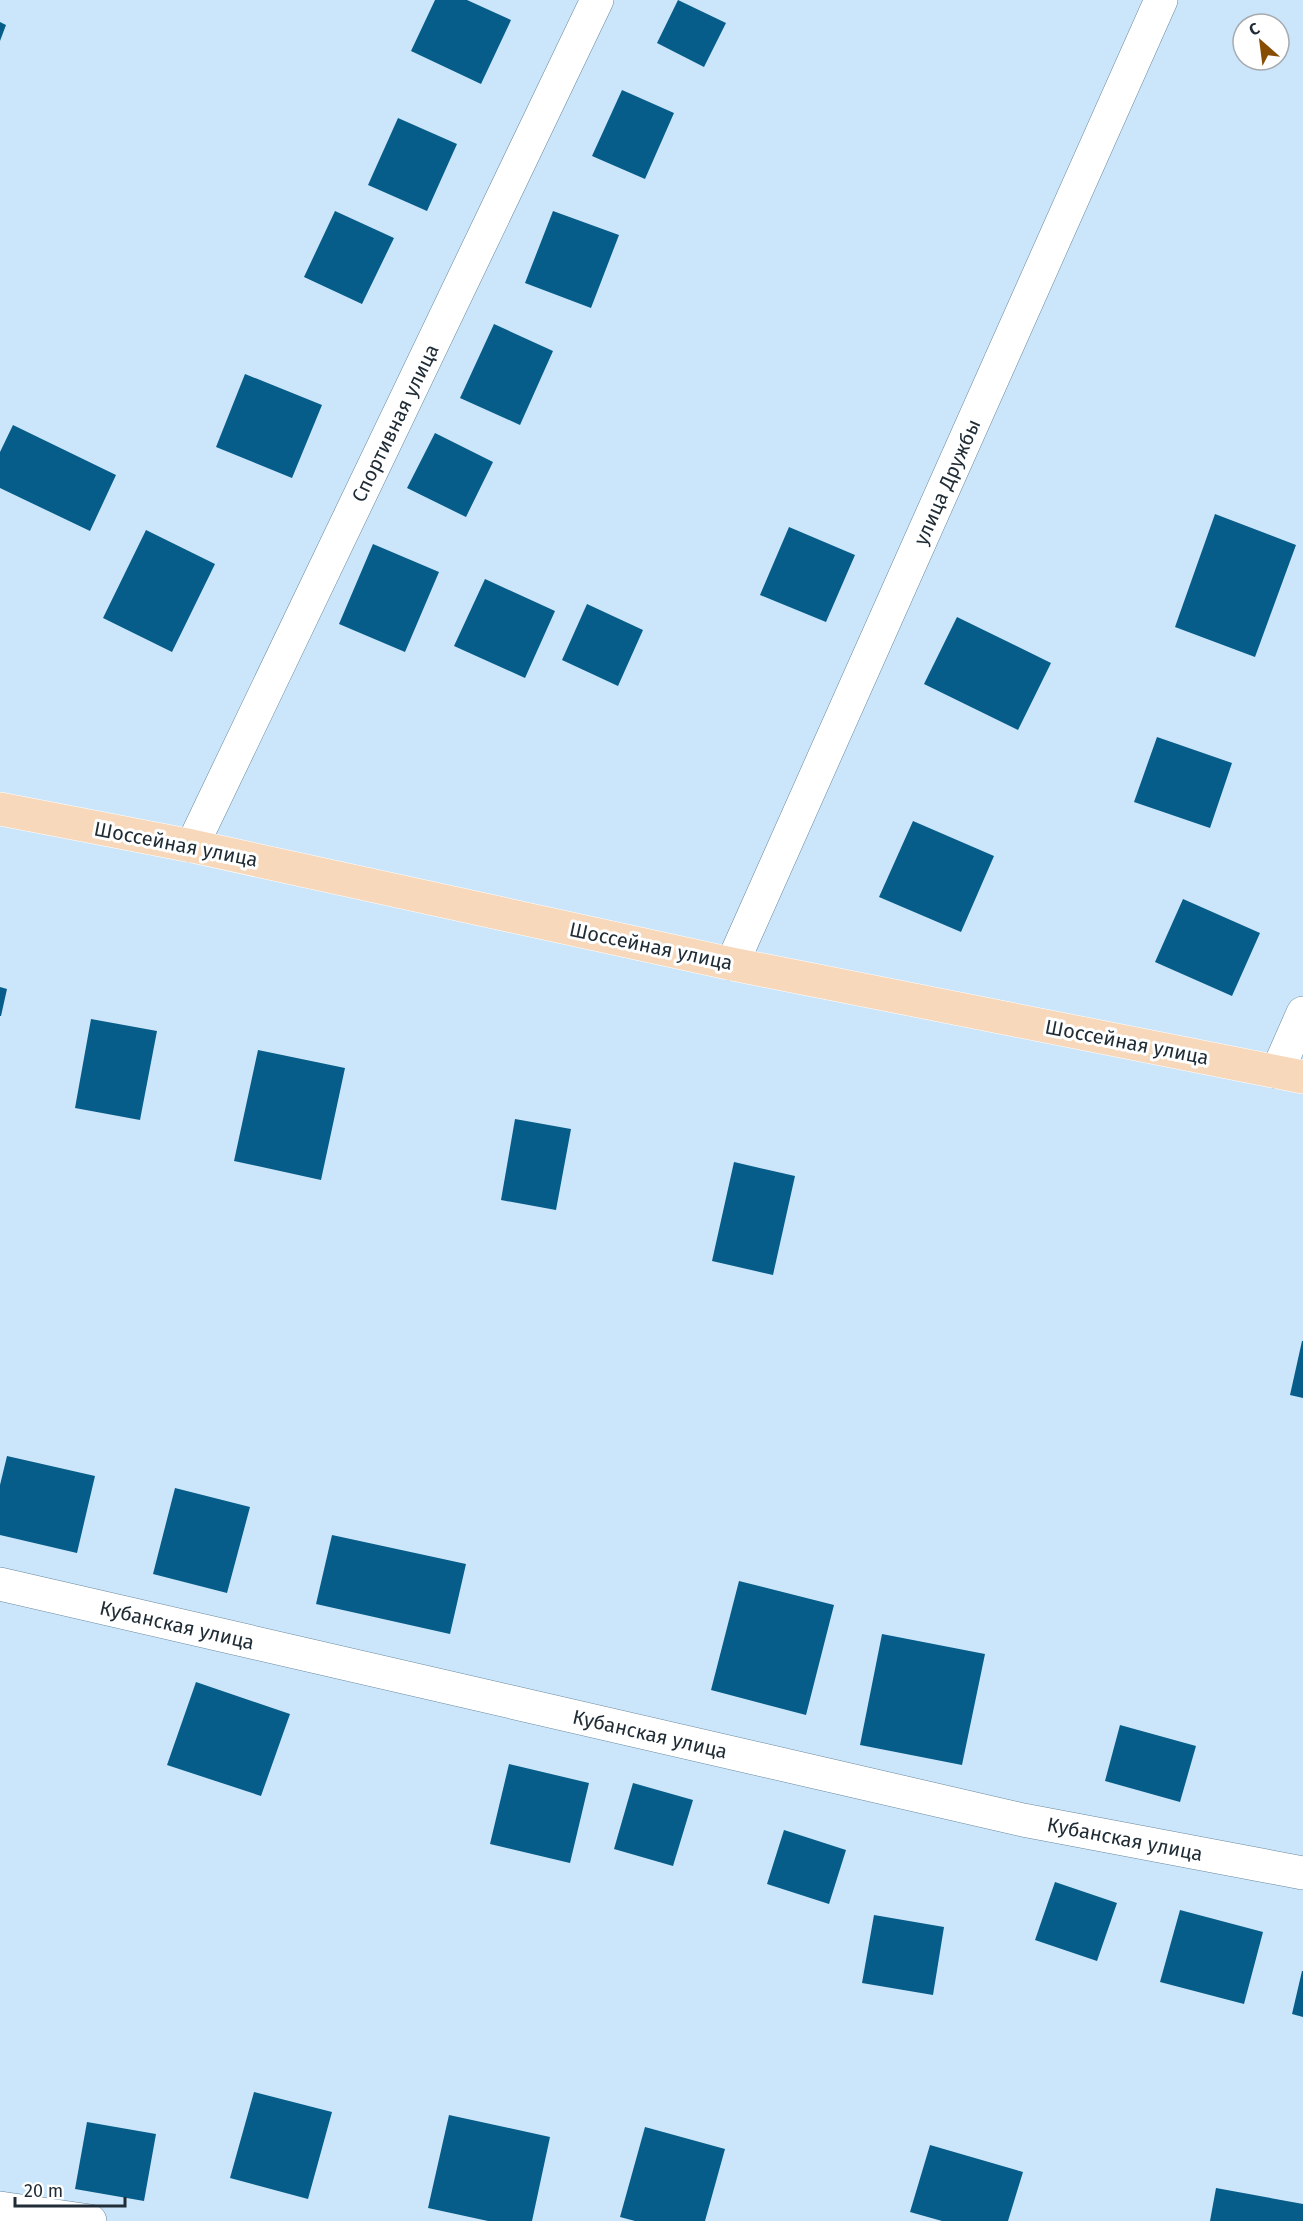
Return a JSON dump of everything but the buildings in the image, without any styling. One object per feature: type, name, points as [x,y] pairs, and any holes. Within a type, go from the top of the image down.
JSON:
[{"type":"main road","name":"Шоссейная улица","points":[[0,809],[192,846],[732,964],[1290,1074]]},
{"type":"street","name":"Спортивная улица","points":[[192,846],[597,0]]},
{"type":"street","name":"улица Дружбы","points":[[732,964],[1161,0]]},
{"type":"street","points":[[1290,1074],[1303,1013]]},
{"type":"street","name":"Кубанская улица","points":[[0,1584],[1023,1820],[1303,1873]]},
{"type":"street","points":[[0,2208],[90,2221]]}]
